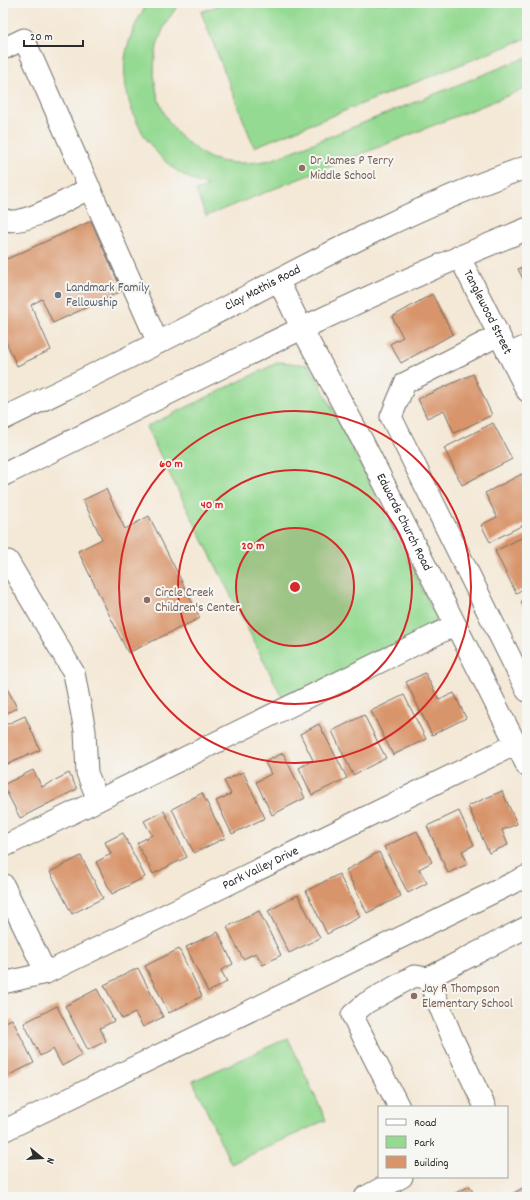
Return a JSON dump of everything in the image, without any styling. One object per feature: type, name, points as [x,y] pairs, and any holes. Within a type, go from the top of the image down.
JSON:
[{"type":"main road","name":"Clay Mathis Road","points":[[3,419],[158,343],[345,245],[436,203],[527,167]]},
{"type":"main road","points":[[3,475],[301,327],[459,256],[527,229]]},
{"type":"street","points":[[3,49],[24,39],[158,343]]},
{"type":"street","points":[[3,219],[8,222],[29,219],[90,188]]},
{"type":"street","name":"Tanglewood Street","points":[[459,256],[499,335],[518,350],[527,390]]},
{"type":"street","name":"Edwards Church Road","points":[[278,280],[301,327],[362,440],[527,766]]},
{"type":"street","points":[[499,335],[405,383],[391,417],[527,691]]},
{"type":"street","points":[[3,564],[8,561],[74,674],[85,731],[87,774],[98,800]]},
{"type":"street","points":[[3,847],[455,625]]},
{"type":"street","name":"Park Valley Drive","points":[[3,983],[46,974],[516,744]]},
{"type":"street","points":[[3,1132],[527,876]]},
{"type":"street","points":[[3,884],[46,974]]},
{"type":"street","points":[[398,1106],[352,1015],[366,1003],[414,976],[428,978],[527,927]]},
{"type":"street","points":[[428,978],[452,1037],[485,1106]]},
{"type":"street","points":[[366,1197],[400,1178]]},
{"type":"green space","points":[[148,3],[181,3],[168,20],[159,38],[155,58],[155,79],[158,99],[167,118],[179,134],[197,150],[210,158],[223,162],[244,163],[271,160],[527,57],[527,88],[206,216],[196,191],[209,186],[190,179],[173,168],[158,154],[145,137],[135,119],[129,99],[125,79],[126,52],[140,16]]},
{"type":"green space","points":[[224,3],[527,3],[527,38],[254,147],[201,12]]},
{"type":"green space","points":[[279,362],[308,365],[315,374],[441,626],[285,703],[146,427]]},
{"type":"green space","points":[[288,1038],[326,1120],[231,1164],[193,1081]]},
{"type":"building","name":"Landmark Family Fellowship","points":[[91,221],[122,291],[53,323],[42,299],[31,305],[51,350],[17,366],[3,335],[3,250],[7,259]]},
{"type":"building","points":[[527,264],[527,287],[518,269]]},
{"type":"building","points":[[432,294],[453,334],[401,363],[390,344],[403,337],[392,317]]},
{"type":"building","points":[[473,374],[492,415],[454,433],[444,410],[427,418],[418,399]]},
{"type":"building","points":[[493,423],[512,459],[462,485],[444,448]]},
{"type":"building","points":[[522,474],[527,484],[527,523],[490,542],[481,525],[497,517],[485,493]]},
{"type":"building","points":[[106,489],[125,529],[149,516],[200,618],[128,653],[78,551],[102,539],[83,500]]},
{"type":"building","points":[[527,535],[527,587],[516,593],[495,551]]},
{"type":"building","points":[[527,598],[527,614],[521,602]]},
{"type":"building","points":[[425,673],[439,700],[454,693],[466,718],[432,735],[406,682]]},
{"type":"building","points":[[3,680],[17,708],[3,715]]},
{"type":"building","points":[[404,695],[426,739],[393,755],[371,711]]},
{"type":"building","points":[[364,715],[386,758],[353,775],[332,731]]},
{"type":"building","points":[[25,716],[40,750],[3,766],[3,726]]},
{"type":"building","points":[[319,724],[347,778],[312,795],[299,768],[313,760],[300,734]]},
{"type":"building","points":[[283,753],[305,798],[272,815],[256,782],[271,774],[265,762]]},
{"type":"building","points":[[33,770],[42,787],[69,773],[77,789],[20,818],[3,785]]},
{"type":"building","points":[[243,772],[265,818],[232,834],[216,801],[231,794],[224,781]]},
{"type":"building","points":[[502,791],[517,824],[502,830],[508,845],[489,853],[468,806]]},
{"type":"building","points":[[202,793],[225,838],[194,853],[172,809]]},
{"type":"building","points":[[164,811],[187,857],[153,874],[137,843],[152,835],[144,821]]},
{"type":"building","points":[[459,811],[474,845],[462,851],[468,864],[448,873],[427,826]]},
{"type":"building","points":[[417,831],[432,862],[419,869],[427,883],[408,893],[384,847]]},
{"type":"building","points":[[123,833],[145,877],[112,894],[96,862],[111,854],[105,842]]},
{"type":"building","points":[[379,852],[401,896],[367,913],[346,870]]},
{"type":"building","points":[[81,856],[103,898],[72,914],[50,872]]},
{"type":"building","points":[[339,874],[360,917],[327,934],[306,891]]},
{"type":"building","points":[[298,895],[320,938],[289,953],[268,911]]},
{"type":"building","points":[[259,911],[281,955],[263,965],[256,953],[243,959],[227,927]]},
{"type":"building","points":[[218,932],[233,964],[221,970],[227,982],[208,992],[186,947]]},
{"type":"building","points":[[179,949],[202,996],[169,1013],[145,966]]},
{"type":"building","points":[[138,968],[163,1017],[143,1027],[135,1013],[122,1019],[104,985]]},
{"type":"building","points":[[97,989],[114,1021],[100,1028],[106,1041],[88,1050],[65,1006]]},
{"type":"building","points":[[57,1006],[82,1055],[62,1066],[53,1049],[40,1056],[24,1023]]},
{"type":"building","points":[[12,1019],[34,1063],[3,1078],[3,1023]]},
{"type":"building","points":[[470,1186],[475,1197],[448,1197]]},
{"type":"building","points":[[527,1186],[527,1197],[506,1197]]},
{"type":"place","name":"Dr James P Terry Middle School","points":[[302,168]]},
{"type":"place","name":"Landmark Family Fellowship","points":[[58,295]]},
{"type":"place","name":"Circle Creek Children's Center","points":[[147,600]]},
{"type":"place","name":"Jay R Thompson Elementary School","points":[[414,996]]}]
